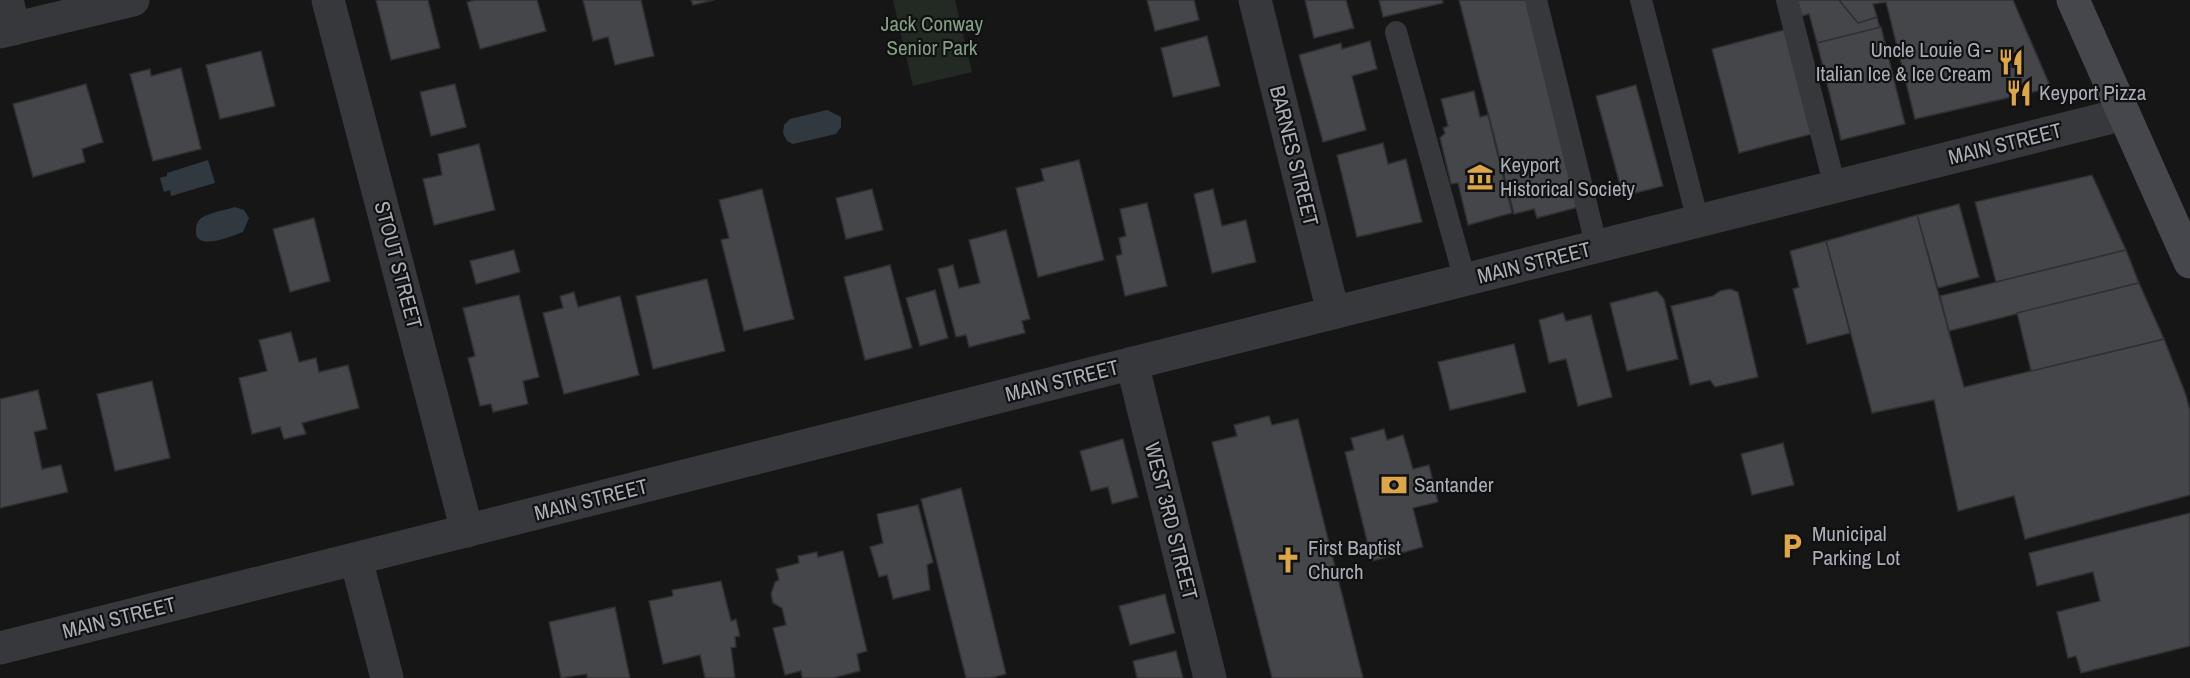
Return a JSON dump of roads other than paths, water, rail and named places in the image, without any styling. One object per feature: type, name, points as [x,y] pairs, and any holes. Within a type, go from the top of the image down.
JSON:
[{"type":"main road","points":[[2073,0],[2190,262]]},
{"type":"street","points":[[7,20],[133,0]]},
{"type":"street","name":"STOUT STREET","points":[[328,0],[467,531]]},
{"type":"street","name":"BARNES STREET","points":[[1255,0],[1333,312]]},
{"type":"street","name":"MAIN STREET","points":[[0,648],[2124,114]]},
{"type":"street","name":"WEST 3RD STREET","points":[[1132,363],[1210,678]]},
{"type":"street","points":[[356,559],[387,678]]},
{"type":"lane","points":[[1536,0],[1597,248]]},
{"type":"lane","points":[[1641,0],[1698,222]]},
{"type":"lane","points":[[1787,0],[1835,187]]},
{"type":"lane","points":[[1396,32],[1425,143],[1465,280]]},
{"type":"place","name":"Uncle Louie G - Italian Ice & Ice Cream","points":[[2011,62]]},
{"type":"place","name":"Keyport Pizza","points":[[2019,93]]},
{"type":"place","name":"Keyport Historical Society","points":[[1480,177]]},
{"type":"place","name":"Santander","points":[[1394,485]]},
{"type":"place","name":"Municipal Parking Lot","points":[[1792,546]]},
{"type":"place","name":"First Baptist Church","points":[[1288,560]]},
{"type":"park label","name":"Jack Conway Senior Park","points":[[932,36]]}]
